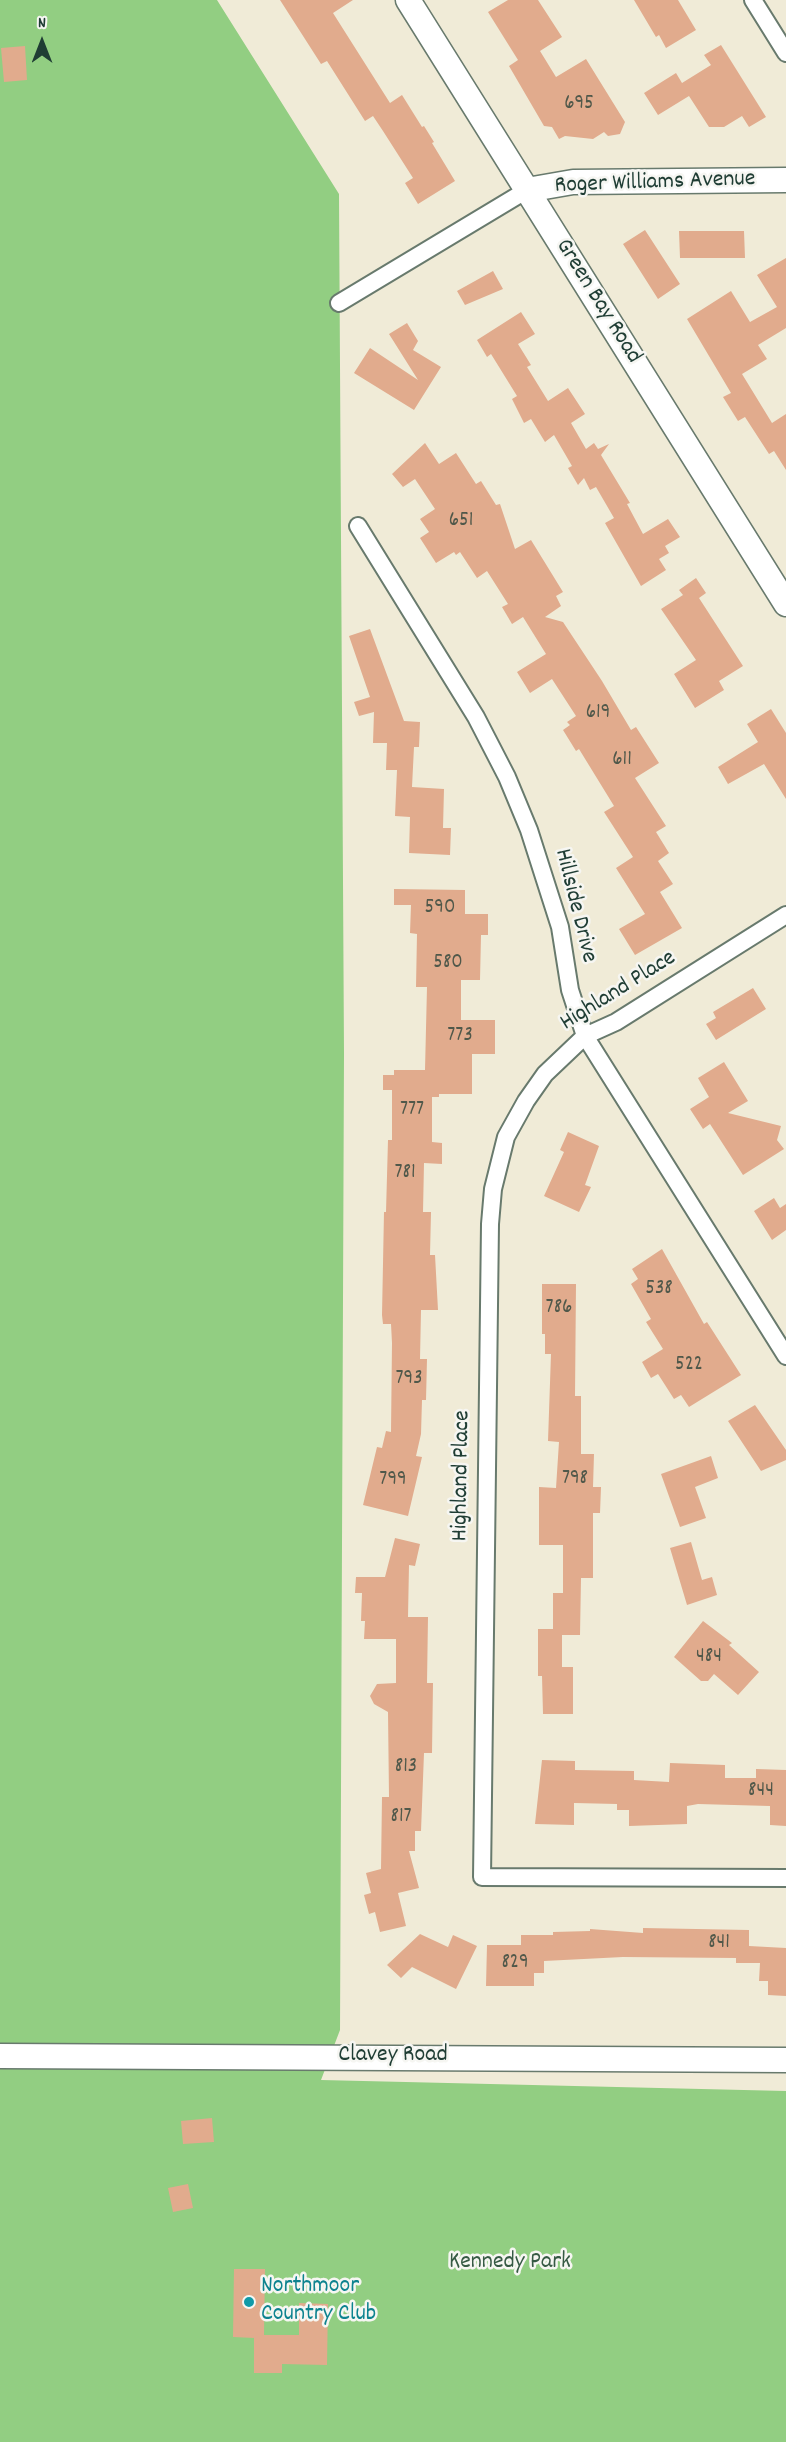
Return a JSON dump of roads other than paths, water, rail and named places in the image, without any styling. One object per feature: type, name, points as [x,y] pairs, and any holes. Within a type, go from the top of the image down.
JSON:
[{"type":"main road","name":"Green Bay Road","points":[[408,0],[786,604]]},
{"type":"main road","name":"Roger Williams Avenue","points":[[527,190],[573,182],[786,180]]},
{"type":"main road","name":"Clavey Road","points":[[0,2056],[786,2060]]},
{"type":"street","points":[[753,0],[786,53]]},
{"type":"street","name":"Roger Williams Avenue","points":[[339,303],[527,190]]},
{"type":"street","name":"Hillside Drive","points":[[358,525],[476,717],[507,777],[529,830],[560,927],[570,990],[585,1036],[786,1356]]},
{"type":"street","name":"Highland Place","points":[[786,915],[616,1022],[585,1036],[545,1074],[526,1101],[506,1137],[493,1189],[482,1877],[786,1878]]},
{"type":"place","name":"Northmoor Country Club","points":[[249,2302]]},
{"type":"park label","name":"Kennedy Park","points":[[510,2264]]}]
